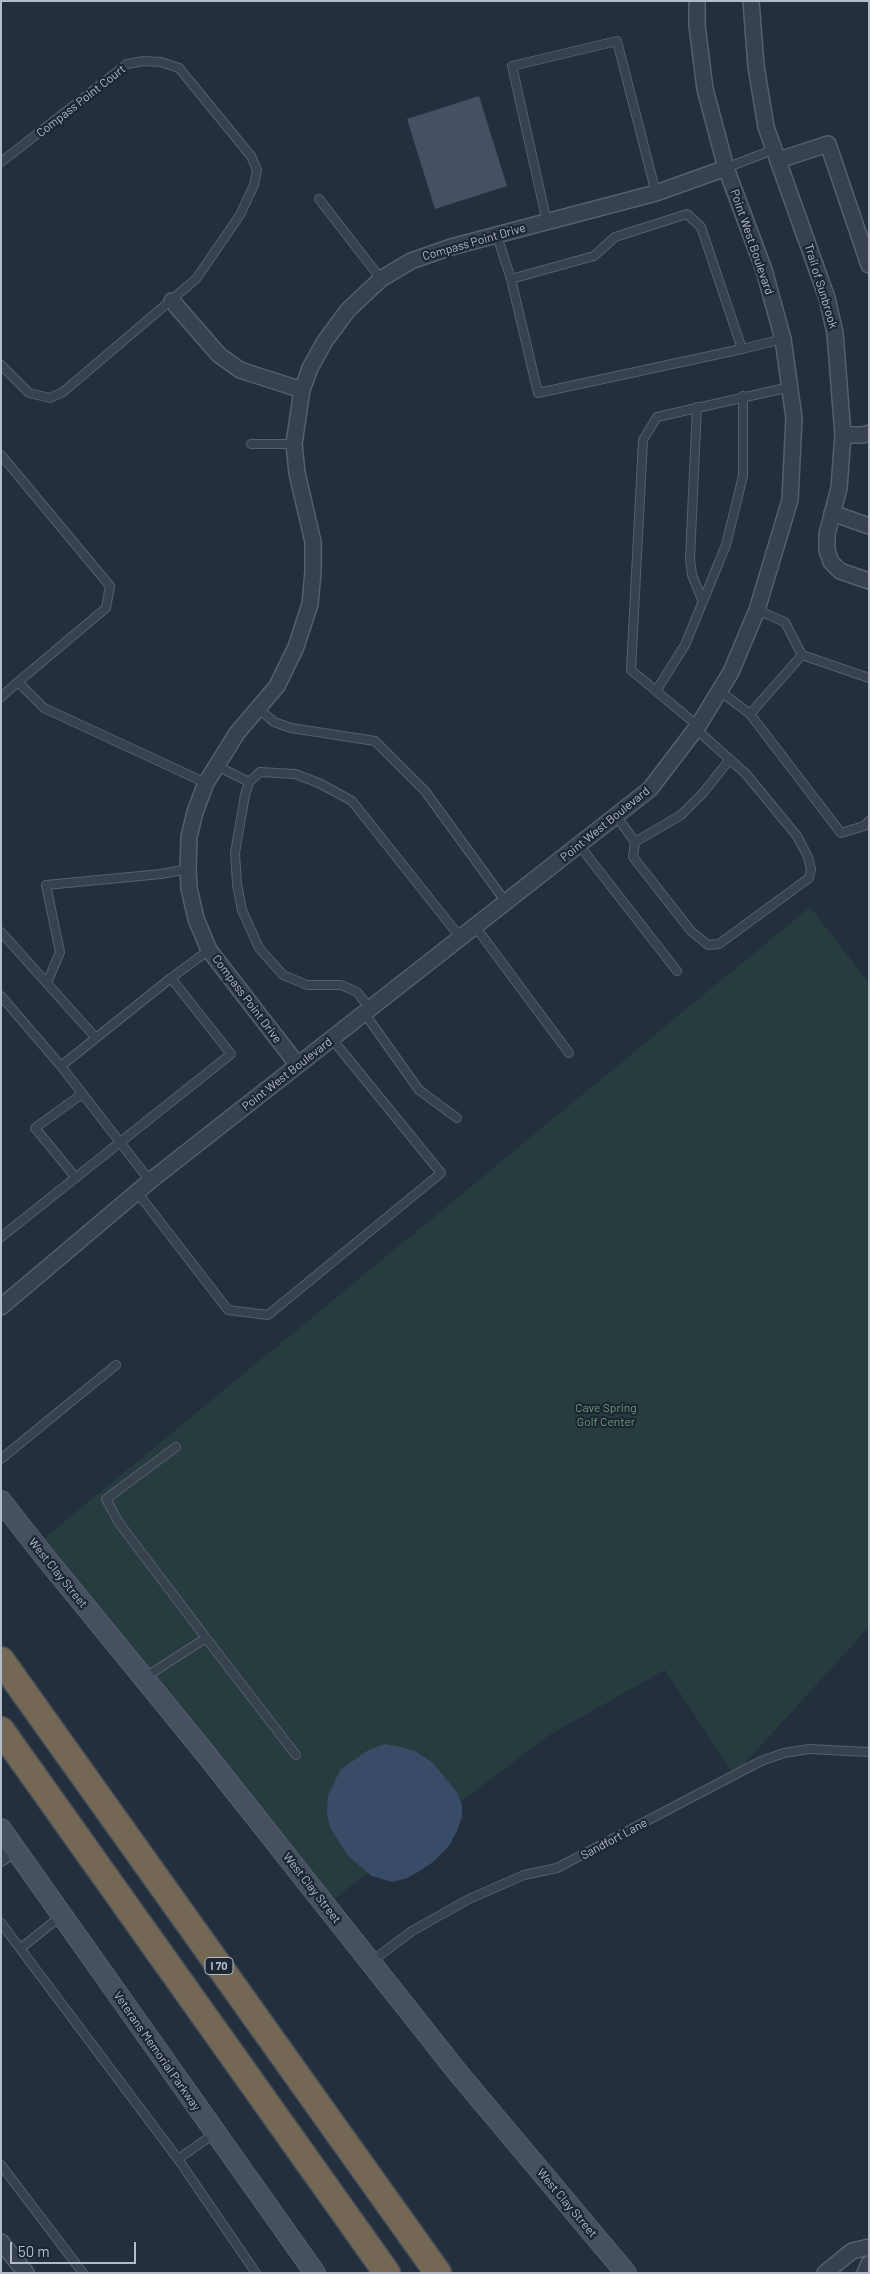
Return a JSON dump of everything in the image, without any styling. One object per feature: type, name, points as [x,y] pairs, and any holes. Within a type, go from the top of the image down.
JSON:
[{"type":"highway","name":"I 70","points":[[1,1660],[438,2273]]},
{"type":"highway","points":[[1,1730],[387,2273]]},
{"type":"street","name":"Point West Boulevard","points":[[1,1307],[150,1181],[297,1064],[367,1012],[474,925],[617,817],[650,789],[697,728],[732,672],[757,610],[790,500],[794,418],[783,339],[764,270],[726,168],[705,89],[697,24],[697,1]]},
{"type":"street","name":"Trail of Sunbrook","points":[[751,1],[756,66],[766,126],[827,298],[835,333],[843,435],[839,488],[827,534],[827,550],[831,562],[840,571],[869,581]]},
{"type":"street","points":[[777,155],[828,144],[869,265]]},
{"type":"street","name":"Compass Point Drive","points":[[297,1064],[209,950],[196,919],[189,888],[188,869],[189,838],[195,812],[206,783],[237,733],[277,686],[296,646],[310,604],[313,542],[297,473],[294,444],[302,390],[310,368],[325,341],[348,310],[381,279],[411,261],[451,247],[656,193],[726,168]]},
{"type":"street","points":[[172,301],[219,355],[240,370],[302,390]]},
{"type":"street","points":[[843,435],[863,435],[869,432]]},
{"type":"street","points":[[832,513],[869,526]]},
{"type":"street","name":"West Clay Street","points":[[1,1501],[459,2074],[626,2273]]},
{"type":"street","name":"Veterans Memorial Parkway","points":[[1,1829],[7,1852],[61,1916],[314,2273]]},
{"type":"street","points":[[1,2242],[26,2273]]},
{"type":"street","points":[[825,2273],[852,2250],[869,2247]]},
{"type":"street","points":[[865,2273],[869,2264]]},
{"type":"lane","points":[[547,222],[512,66],[617,41],[656,193]]},
{"type":"lane","name":"Compass Point Court","points":[[1,162],[128,64],[144,61],[162,62],[180,68],[251,156],[257,170],[254,185],[240,215],[196,279],[63,392],[50,398],[29,393],[1,365]]},
{"type":"lane","points":[[726,168],[777,155]]},
{"type":"lane","points":[[319,199],[381,279]]},
{"type":"lane","points":[[511,279],[594,256],[616,237],[688,214],[700,226],[742,349]]},
{"type":"lane","points":[[496,236],[511,279],[538,394],[783,339]]},
{"type":"lane","points":[[617,817],[635,842],[633,857],[692,931],[708,945],[719,944],[809,878],[811,868],[808,857],[797,836],[746,774],[631,670],[643,440],[657,416],[790,387]]},
{"type":"lane","points":[[656,691],[685,645],[726,545],[743,476],[743,396]]},
{"type":"lane","points":[[697,407],[690,558],[692,575],[703,602]]},
{"type":"lane","points":[[251,444],[294,444]]},
{"type":"lane","points":[[1,455],[110,586],[106,608],[1,697]]},
{"type":"lane","points":[[757,610],[785,622],[802,656],[869,678]]},
{"type":"lane","points":[[750,714],[802,656]]},
{"type":"lane","points":[[18,682],[44,708],[206,783]]},
{"type":"lane","points":[[721,692],[750,714],[841,833],[864,826],[869,821]]},
{"type":"lane","points":[[259,709],[274,722],[291,728],[375,741],[425,791],[505,901]]},
{"type":"lane","points":[[635,842],[681,815],[703,793],[730,759]]},
{"type":"lane","points":[[216,765],[249,782]]},
{"type":"lane","points":[[457,1118],[419,1090],[367,1012],[357,992],[341,985],[307,985],[283,975],[259,948],[242,910],[237,884],[235,853],[249,782],[260,772],[295,774],[320,783],[352,801],[460,936]]},
{"type":"lane","points":[[579,846],[677,971]]},
{"type":"lane","points":[[47,983],[60,952],[46,885],[161,874],[188,869]]},
{"type":"lane","points":[[474,925],[569,1053]]},
{"type":"lane","points":[[1,932],[96,1038]]},
{"type":"lane","points":[[61,1066],[170,978],[209,950]]},
{"type":"lane","points":[[1,1237],[231,1054],[170,978]]},
{"type":"lane","points":[[1,996],[61,1066],[150,1181]]},
{"type":"lane","points":[[137,1192],[228,1310],[268,1315],[441,1173],[332,1039]]},
{"type":"lane","points":[[76,1178],[35,1128],[82,1094]]},
{"type":"lane","points":[[1,1458],[116,1365]]},
{"type":"lane","points":[[176,1447],[106,1499],[119,1523],[296,1755]]},
{"type":"lane","points":[[144,1678],[206,1638]]},
{"type":"lane","name":"Sandfort Lane","points":[[371,1963],[412,1931],[469,1899],[524,1875],[557,1868],[761,1761],[784,1753],[809,1749],[830,1748],[869,1752]]},
{"type":"lane","points":[[21,1948],[61,1916]]},
{"type":"lane","points":[[1,1923],[178,2159],[256,2273]]},
{"type":"lane","points":[[178,2159],[215,2133]]},
{"type":"lane","points":[[1,2165],[83,2273]]},
{"type":"green space","name":"Cave Spring Golf Center","points":[[810,907],[869,983],[869,1627],[734,1775],[665,1670],[549,1735],[321,1909],[36,1545]]},
{"type":"water","points":[[384,1744],[415,1751],[433,1763],[456,1791],[462,1805],[462,1817],[449,1846],[433,1862],[418,1872],[407,1878],[392,1882],[372,1876],[348,1856],[330,1827],[327,1815],[328,1796],[340,1770],[367,1751]]},
{"type":"building","points":[[479,96],[507,186],[435,209],[407,119]]}]
